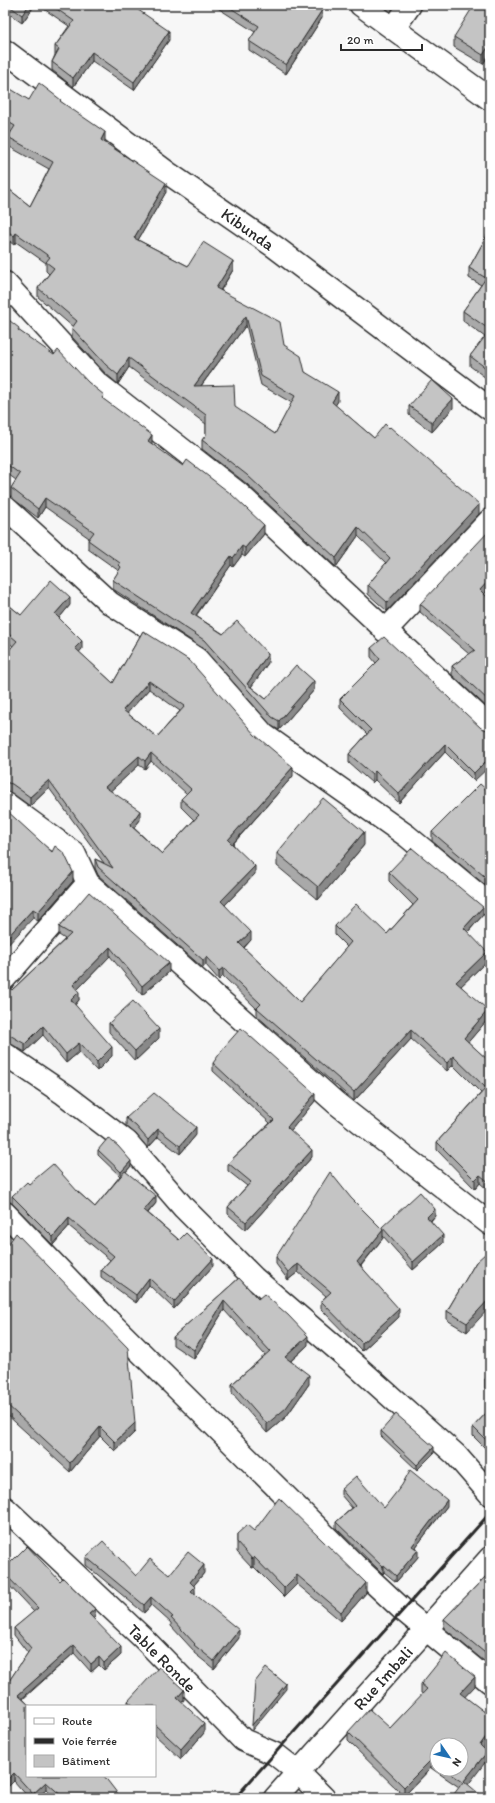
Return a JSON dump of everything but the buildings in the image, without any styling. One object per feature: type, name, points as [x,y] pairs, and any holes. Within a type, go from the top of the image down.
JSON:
[{"type":"street","points":[[361,5],[490,99]]},
{"type":"street","points":[[394,28],[410,5]]},
{"type":"street","name":"Kibunda","points":[[5,51],[168,173],[275,247],[490,409]]},
{"type":"street","points":[[5,283],[97,383],[238,493],[490,726]]},
{"type":"street","points":[[5,507],[110,603],[197,659],[264,735],[408,836],[490,905]]},
{"type":"street","points":[[385,630],[490,520]]},
{"type":"street","points":[[5,803],[74,853],[88,883],[336,1103],[490,1224]]},
{"type":"street","points":[[5,978],[88,883]]},
{"type":"street","points":[[5,1054],[64,1094],[127,1142],[184,1208],[254,1278],[456,1455],[490,1494]]},
{"type":"street","points":[[5,1213],[100,1312],[339,1550],[426,1630],[490,1682]]},
{"type":"street","name":"Table Ronde","points":[[5,1508],[143,1638],[243,1740],[275,1754],[298,1772],[324,1798]]},
{"type":"street","name":"Rue Imbali","points":[[275,1798],[490,1558]]},
{"type":"railway","points":[[235,1798],[490,1513]]}]
